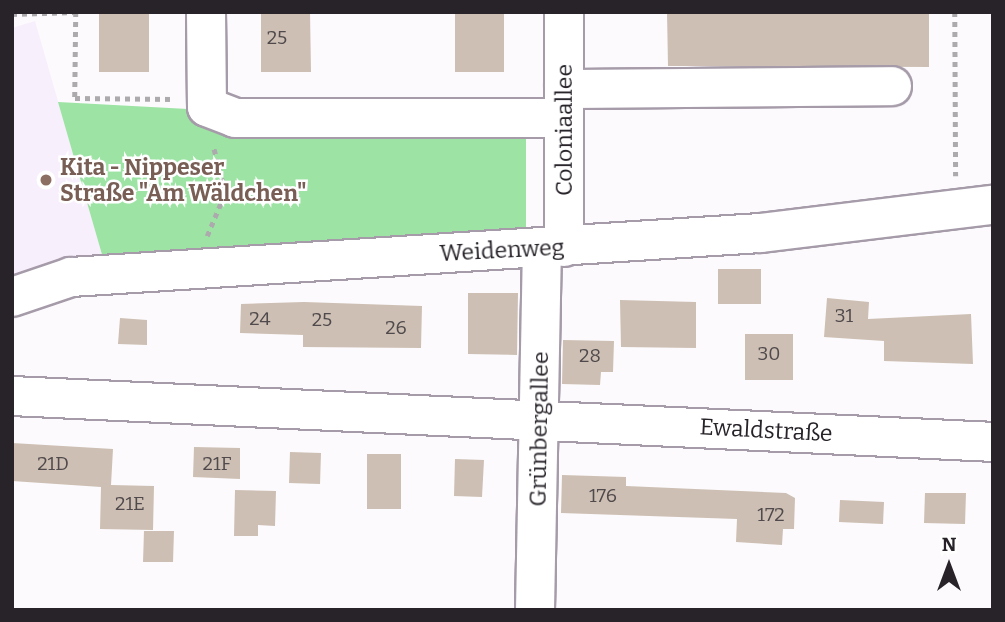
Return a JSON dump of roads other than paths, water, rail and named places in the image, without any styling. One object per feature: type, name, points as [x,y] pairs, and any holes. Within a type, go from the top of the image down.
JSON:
[{"type":"street","points":[[206,12],[207,103],[235,118],[892,86]]},
{"type":"street","name":"Coloniaallee","points":[[553,247],[564,103],[564,12]]},
{"type":"street","name":"Weidenweg","points":[[12,297],[71,277],[553,247],[975,208]]},
{"type":"street","name":"Grünbergallee","points":[[535,610],[539,419],[553,247]]},
{"type":"street","points":[[12,396],[539,419]]},
{"type":"street","name":"Ewaldstraße","points":[[539,419],[993,442]]},
{"type":"place","name":"Kita - Nippeser Straße \"Am Wäldchen\"","points":[[46,180]]}]
